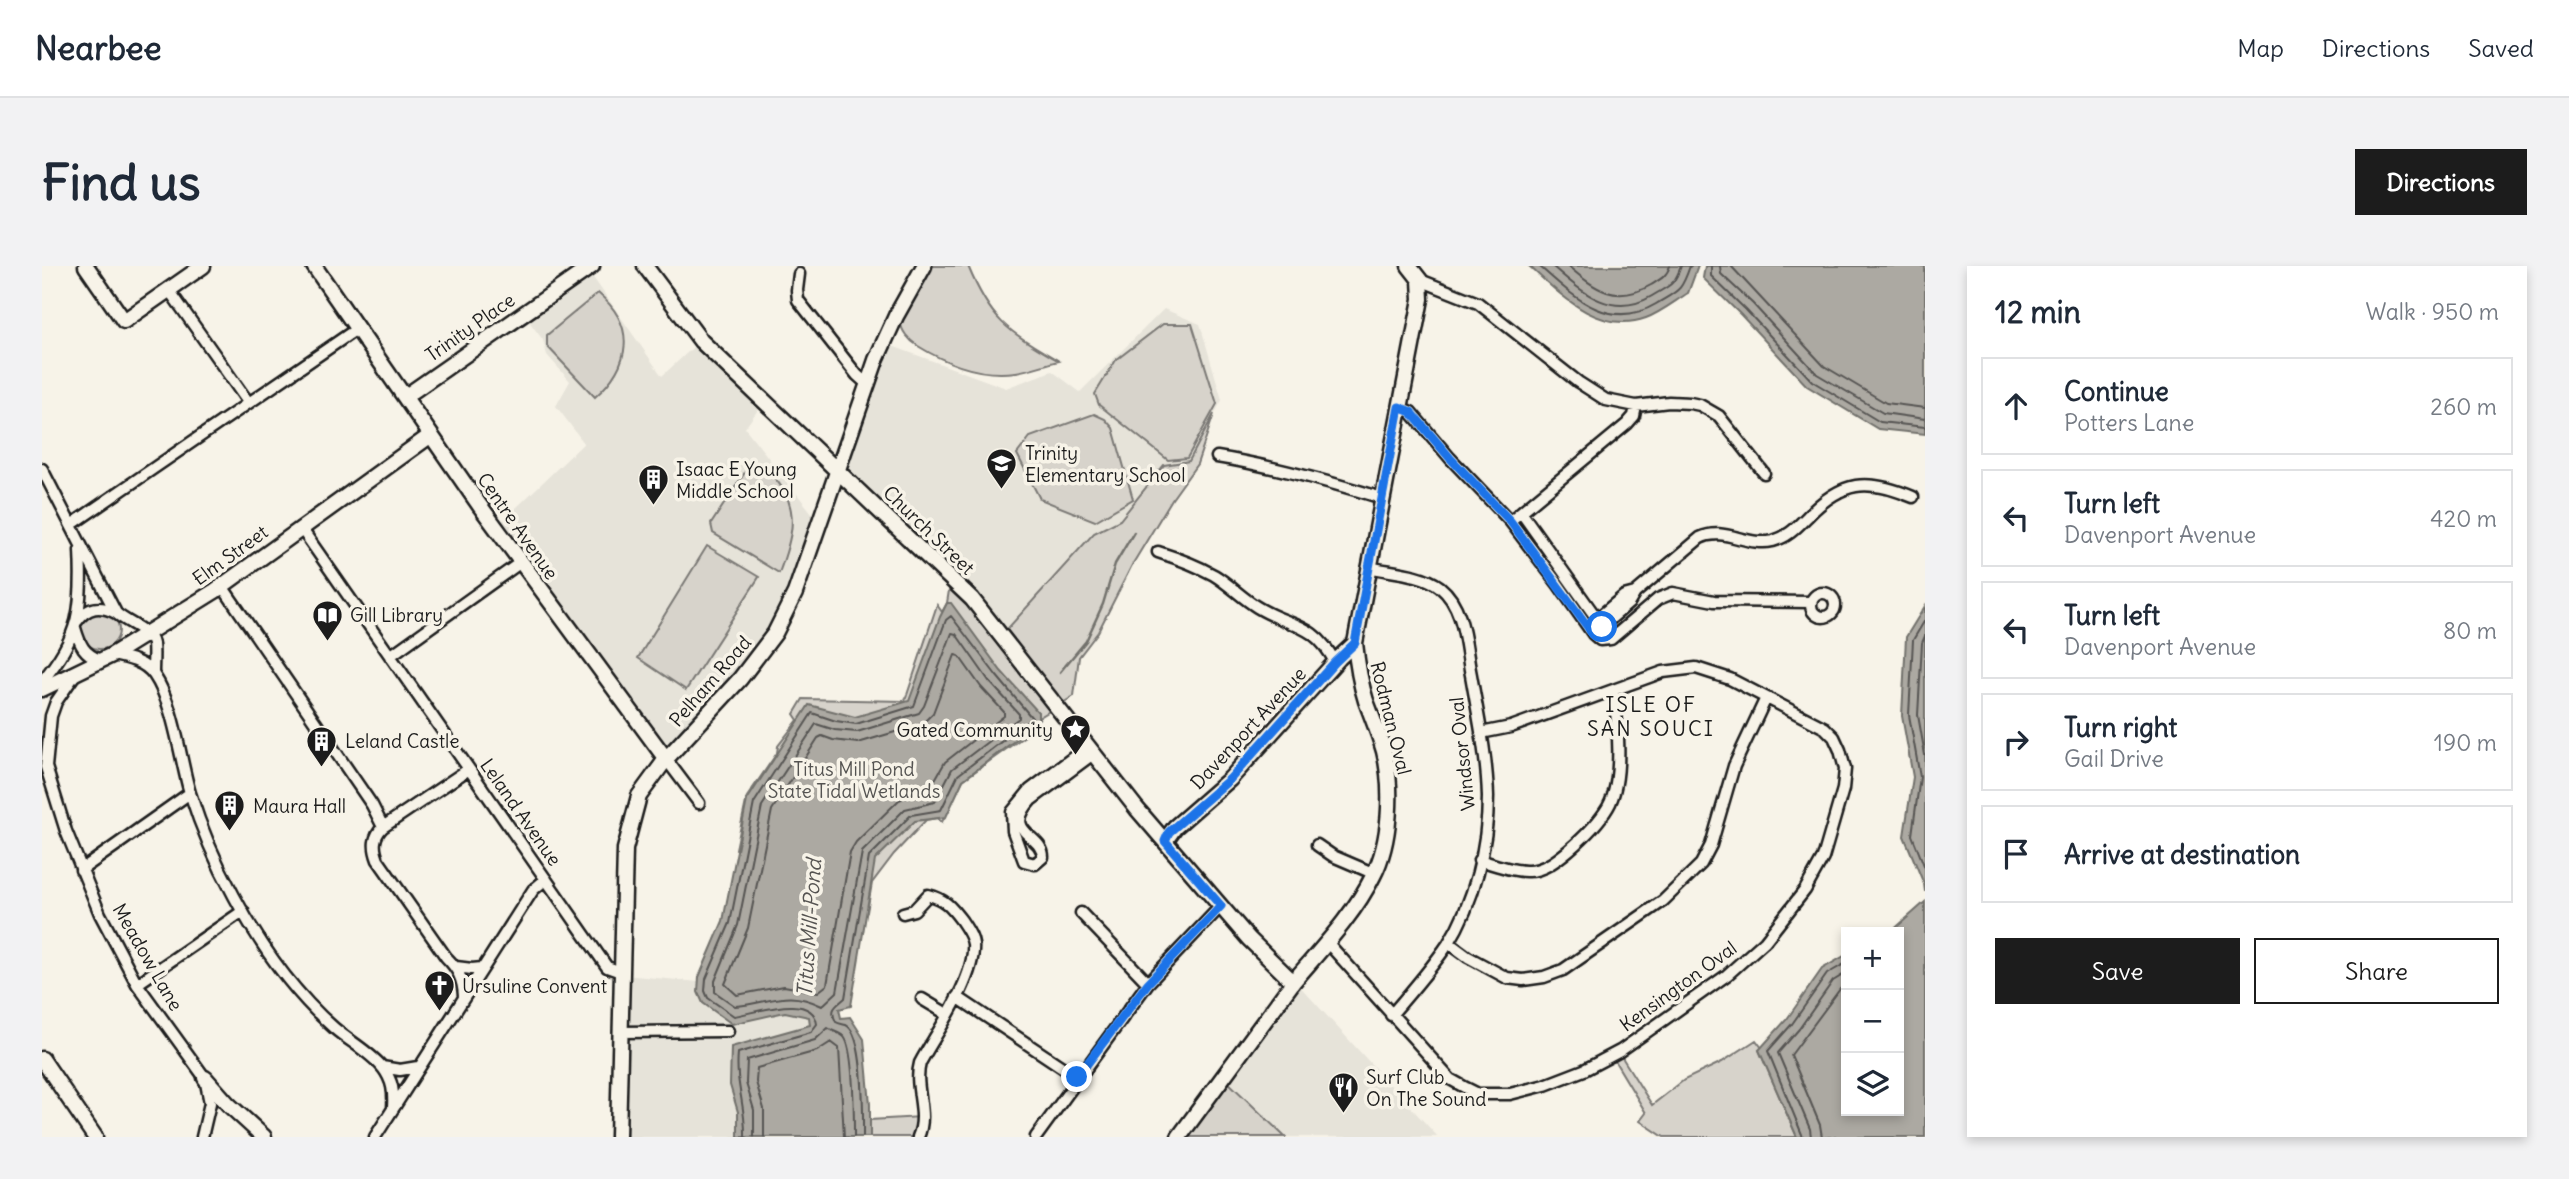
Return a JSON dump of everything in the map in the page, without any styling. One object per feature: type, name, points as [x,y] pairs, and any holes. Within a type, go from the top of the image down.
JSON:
[{"type":"street","points":[[86,266],[124,321],[203,266]]},
{"type":"street","name":"Centre Avenue","points":[[314,266],[521,562],[699,803]]},
{"type":"street","name":"Trinity Place","points":[[406,396],[592,266]]},
{"type":"street","name":"Church Street","points":[[645,266],[701,341],[972,599],[1165,841]]},
{"type":"street","name":"Pelham Road","points":[[618,1137],[623,878],[628,830],[639,796],[666,759],[740,679],[775,633],[794,593],[867,384],[897,316],[924,266]]},
{"type":"street","points":[[1409,266],[1420,280],[1478,303],[1606,400],[1636,406],[1669,402],[1700,405],[1719,415],[1764,473]]},
{"type":"street","points":[[799,274],[798,300],[867,384]]},
{"type":"street","points":[[1355,643],[1419,307],[1420,280]]},
{"type":"street","points":[[169,290],[248,402]]},
{"type":"street","points":[[71,524],[358,328]]},
{"type":"street","points":[[1510,521],[1627,424],[1634,416],[1636,406]]},
{"type":"street","points":[[1399,407],[1411,412],[1510,521],[1558,583],[1590,631],[1600,640],[1611,639],[1658,599],[1673,593],[1714,600],[1811,602]]},
{"type":"street","name":"Elm Street","points":[[42,689],[106,658],[222,586],[431,435]]},
{"type":"street","points":[[1217,457],[1313,477],[1382,498]]},
{"type":"street","points":[[42,469],[116,613],[147,633],[153,642],[153,673],[165,698],[190,793],[208,841],[243,911],[278,965],[310,1002],[332,1026],[382,1067],[393,1086],[393,1108]]},
{"type":"street","points":[[1590,631],[1629,603],[1635,593],[1700,538],[1709,534],[1717,533],[1754,543],[1782,538],[1791,534],[1833,493],[1846,487],[1876,486],[1913,497]]},
{"type":"street","points":[[1521,512],[1611,639]]},
{"type":"street","name":"Leland Avenue","points":[[301,528],[607,967],[621,972]]},
{"type":"street","points":[[80,546],[81,582],[76,624],[81,647],[90,657],[138,662],[153,673]]},
{"type":"street","points":[[1158,552],[1214,575],[1260,609],[1305,628],[1318,639],[1335,662]]},
{"type":"street","points":[[390,656],[521,562]]},
{"type":"street","name":"Windsor Oval","points":[[1368,567],[1429,580],[1450,598],[1457,611],[1481,733],[1488,794],[1487,819],[1472,892],[1449,943],[1391,1015]]},
{"type":"street","points":[[222,586],[372,805],[383,827]]},
{"type":"street","points":[[42,681],[60,659],[83,613],[90,609],[108,609],[116,613]]},
{"type":"street","name":"Davenport Avenue","points":[[1165,841],[1175,827],[1230,779],[1355,643]]},
{"type":"street","name":"Rodman Oval","points":[[1293,982],[1351,911],[1375,874],[1386,831],[1389,778],[1384,752],[1359,674],[1355,643]]},
{"type":"street","name":"Kensington Oval","points":[[1326,942],[1450,1079],[1478,1094],[1510,1094],[1545,1086],[1616,1053],[1677,1012],[1747,959],[1784,919],[1823,858],[1844,779],[1842,759],[1835,737],[1811,720],[1730,679],[1696,668],[1663,672],[1511,727],[1481,733]]},
{"type":"street","name":"Meadow Lane","points":[[76,673],[56,702],[51,716],[44,765],[81,870],[100,914],[137,984],[205,1078],[264,1137]]},
{"type":"street","points":[[1479,860],[1526,871],[1538,870],[1564,854],[1584,837],[1609,805],[1615,785],[1618,718],[1613,691]]},
{"type":"street","points":[[1449,943],[1468,957],[1507,978],[1523,981],[1544,977],[1563,970],[1663,901],[1701,864],[1711,845],[1734,766],[1766,698]]},
{"type":"street","points":[[1090,750],[1024,808],[1022,827],[1027,836],[1039,844],[1044,856],[1041,862],[1035,864],[1024,861],[1013,831],[1012,812],[1030,790],[1090,750]]},
{"type":"street","points":[[464,996],[456,967],[446,957],[377,860],[374,850],[375,839],[383,827],[469,769]]},
{"type":"street","points":[[81,870],[190,793]]},
{"type":"street","points":[[1165,841],[1249,939],[1293,982],[1179,1137]]},
{"type":"street","points":[[1317,845],[1332,856],[1375,874]]},
{"type":"street","points":[[375,1137],[533,890],[546,879]]},
{"type":"street","points":[[904,913],[914,910],[928,895],[942,898],[970,932],[973,944],[972,961],[957,997],[920,1063],[917,1074],[918,1096],[923,1124],[918,1137]]},
{"type":"street","points":[[1036,1137],[1077,1077],[1148,983],[1221,906]]},
{"type":"street","points":[[137,984],[243,911]]},
{"type":"street","points":[[1081,913],[1148,983]]},
{"type":"street","points":[[456,967],[482,968]]},
{"type":"street","points":[[957,997],[1077,1077]]},
{"type":"street","points":[[922,999],[947,1014]]},
{"type":"street","points":[[620,1032],[728,1031]]},
{"type":"street","points":[[42,1059],[95,1137]]},
{"type":"street","points":[[382,1067],[400,1070],[418,1067]]},
{"type":"street","points":[[202,1137],[210,1103],[205,1078]]},
{"type":"shaded area","points":[[585,266],[662,376],[702,339],[765,400],[745,428],[819,522],[775,632],[668,760],[495,528],[584,443],[556,406],[570,381],[547,355],[543,340],[522,312]]},
{"type":"shaded area","name":"Trinity Elementary School","points":[[1164,309],[1200,324],[1222,400],[1189,462],[1164,465],[1120,520],[1093,533],[1001,637],[839,469],[884,343],[1006,388],[1052,371],[1080,392]]},
{"type":"shaded area","points":[[624,975],[699,982],[698,992],[703,1003],[732,1024],[785,1012],[809,1017],[810,1025],[730,1085],[738,1112],[738,1137],[621,1137]]},
{"type":"shaded area","points":[[1295,981],[1438,1137],[1285,1137],[1224,1078]]},
{"type":"green space","points":[[929,266],[968,266],[993,313],[1014,333],[1059,361],[1016,372],[990,373],[965,368],[915,344],[903,331],[901,319]]},
{"type":"green space","points":[[598,293],[619,319],[625,345],[616,372],[595,397],[547,346],[547,335]]},
{"type":"green space","points":[[1163,324],[1192,324],[1217,404],[1187,458],[1168,460],[1099,405],[1095,394],[1116,360]]},
{"type":"green space","points":[[1094,414],[1105,419],[1113,428],[1133,499],[1095,521],[1040,499],[1017,454],[1030,437]]},
{"type":"green space","name":"Titus Mill Pond State Tidal Wetlands","points":[[1214,414],[1197,464],[1132,565],[1098,632],[1079,657],[1074,696],[1040,717],[1036,728],[963,780],[942,822],[937,818],[926,820],[894,854],[872,883],[867,912],[736,849],[747,797],[777,753],[778,746],[798,720],[794,714],[803,699],[905,701],[937,605],[942,612],[947,603],[951,578],[1001,636],[1094,533],[1120,520],[1164,465],[1189,461]]},
{"type":"green space","points":[[751,463],[772,475],[790,504],[792,526],[779,573],[713,533],[711,524]]},
{"type":"green space","points":[[707,546],[759,577],[686,690],[638,658]]},
{"type":"green space","points":[[100,611],[114,616],[119,630],[114,644],[100,649],[86,644],[81,630],[86,616]]},
{"type":"green space","points":[[1756,1040],[1762,1048],[1759,1050],[1797,1137],[1664,1137],[1640,1121],[1646,1113],[1613,1058],[1620,1054],[1652,1105],[1684,1080],[1722,1062]]},
{"type":"green space","points":[[1224,1078],[1285,1137],[1182,1137]]},
{"type":"green space","points":[[921,1117],[915,1137],[870,1137],[870,1120]]},
{"type":"water","points":[[1529,266],[1698,266],[1688,293],[1651,316],[1629,322],[1597,317],[1582,309],[1554,289]]},
{"type":"water","points":[[1705,266],[1925,266],[1925,434],[1878,429],[1807,386],[1703,278]]},
{"type":"water","name":"Titus Mill-Pond","points":[[947,603],[951,603],[1001,671],[1038,712],[1038,723],[963,780],[946,817],[915,821],[875,860],[851,1006],[839,1009],[841,1018],[850,1017],[864,1039],[870,1137],[738,1137],[738,1112],[730,1085],[731,1047],[810,1025],[809,1017],[785,1012],[732,1024],[703,1003],[698,992],[699,977],[723,921],[747,800],[809,705],[855,717],[909,701]]},
{"type":"water","points":[[1925,606],[1925,892],[1904,836],[1913,777],[1902,716],[1906,637]]},
{"type":"water","points":[[1925,902],[1925,1137],[1797,1137],[1759,1050],[1787,1019],[1822,969],[1841,958],[1841,1116],[1904,1116],[1904,927],[1897,927]]},
{"type":"waterway","points":[[1060,672],[1086,641],[1103,604],[1115,564],[1134,532]]},
{"type":"place","name":"Trinity Elementary School","points":[[1002,491]]},
{"type":"place","name":"Isaac E Young Middle School","points":[[653,507]]},
{"type":"place","name":"Gill Library","points":[[327,642]]},
{"type":"place","name":"Gated Community","points":[[1076,757]]},
{"type":"place","name":"Leland Castle","points":[[322,768]]},
{"type":"place","name":"Maura Hall","points":[[230,833]]},
{"type":"place","name":"Ursuline Convent","points":[[439,1013]]},
{"type":"place","name":"Surf Club On The Sound","points":[[1343,1115]]},
{"type":"district","name":"ISLE OF SAN SOUCI","points":[[1651,716]]},
{"type":"route","points":[[1077,1077],[1148,983],[1221,906],[1165,841],[1169,832],[1230,779],[1355,643],[1399,407],[1411,412],[1510,521],[1593,634],[1602,627]]}]
